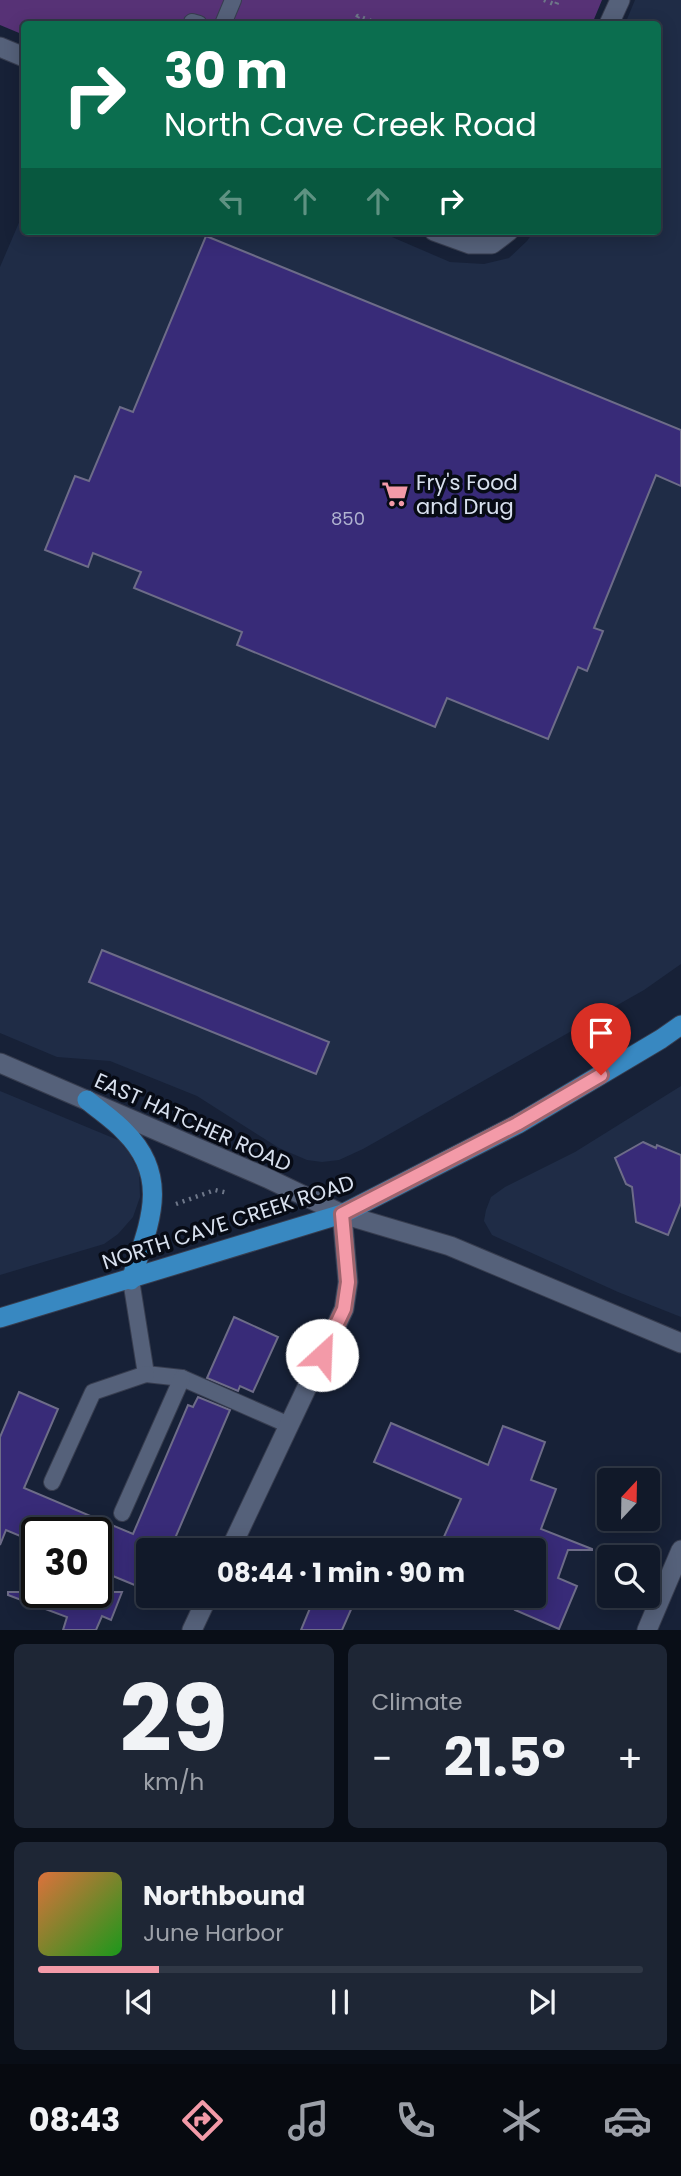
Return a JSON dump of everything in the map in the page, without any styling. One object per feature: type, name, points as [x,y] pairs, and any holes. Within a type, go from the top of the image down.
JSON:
[{"type":"main road","name":"NORTH CAVE CREEK ROAD","points":[[0,1318],[342,1214],[528,1118],[681,1025]]},
{"type":"main road","points":[[87,1100],[126,1133],[148,1164],[154,1186],[153,1210],[131,1280]]},
{"type":"street","points":[[610,21],[620,0]]},
{"type":"street","points":[[0,47],[21,56]]},
{"type":"street","points":[[445,235],[470,244],[492,244],[504,235]]},
{"type":"street","name":"EAST HATCHER ROAD","points":[[0,1063],[267,1178],[342,1214],[450,1246],[681,1343]]},
{"type":"street","points":[[236,1538],[344,1309],[348,1282],[342,1214]]},
{"type":"street","points":[[647,1630],[681,1549]]},
{"type":"street","points":[[192,1630],[202,1608]]},
{"type":"lane","points":[[224,21],[233,0]]},
{"type":"lane","points":[[131,1280],[146,1374]]},
{"type":"lane","points":[[52,1482],[93,1392],[146,1374],[182,1378],[289,1425]]},
{"type":"lane","points":[[122,1513],[182,1378]]},
{"type":"path","points":[[544,0],[556,5],[558,0]]},
{"type":"path","points":[[356,21],[358,16],[371,21]]},
{"type":"path","points":[[169,1206],[215,1190],[228,1193]]},
{"type":"shaded area","points":[[0,0],[602,0],[593,21],[21,21],[21,34],[0,25]]},
{"type":"shaded area","points":[[635,0],[681,0],[681,964],[644,990],[363,1149],[339,1160],[322,1162],[307,1160],[279,1148],[197,1096],[110,1061],[57,1057],[0,1033],[0,267],[21,218],[21,235],[387,235],[450,262],[484,264],[509,258],[531,235],[661,235],[661,21],[626,21]]},
{"type":"shaded area","points":[[681,1086],[681,1317],[618,1292],[492,1235],[484,1221],[491,1197],[505,1187],[575,1152]]},
{"type":"shaded area","points":[[0,1091],[118,1140],[129,1153],[139,1172],[140,1197],[133,1217],[118,1234],[104,1244],[0,1275]]},
{"type":"building","points":[[206,236],[681,430],[681,486],[656,475],[594,628],[603,631],[587,671],[578,667],[548,739],[447,698],[435,727],[237,645],[242,632],[134,588],[141,572],[93,553],[88,567],[45,550],[75,476],[89,481],[120,407],[133,412]]},
{"type":"building","points":[[102,950],[329,1042],[316,1074],[89,982]]},
{"type":"building","points":[[643,1142],[681,1155],[681,1203],[668,1235],[636,1222],[632,1187],[626,1184],[615,1158]]},
{"type":"building","points":[[234,1317],[278,1337],[253,1392],[240,1386],[238,1391],[207,1378]]},
{"type":"building","points":[[19,1392],[58,1409],[24,1488],[93,1517],[21,1517],[21,1536],[6,1530],[0,1545],[0,1437]]},
{"type":"building","points":[[198,1397],[230,1410],[175,1538],[136,1538],[136,1586],[112,1576],[112,1525],[133,1534],[188,1405],[193,1407]]},
{"type":"building","points":[[391,1423],[488,1465],[503,1426],[545,1442],[531,1480],[556,1489],[541,1529],[592,1549],[568,1550],[558,1578],[577,1586],[559,1629],[515,1610],[546,1608],[546,1538],[443,1538],[461,1499],[374,1462]]},
{"type":"building","points":[[8,1592],[21,1592],[21,1600],[8,1595]]},
{"type":"building","points":[[112,1592],[122,1592],[111,1620],[102,1616],[96,1630],[63,1630],[67,1617],[43,1608],[112,1608]]},
{"type":"building","points":[[310,1608],[352,1608],[342,1630],[301,1630]]},
{"type":"place","name":"Fry's Food and Drug","points":[[395,494]]},
{"type":"route","points":[[322,1355],[344,1309],[348,1282],[342,1214],[517,1124],[601,1075]]}]
